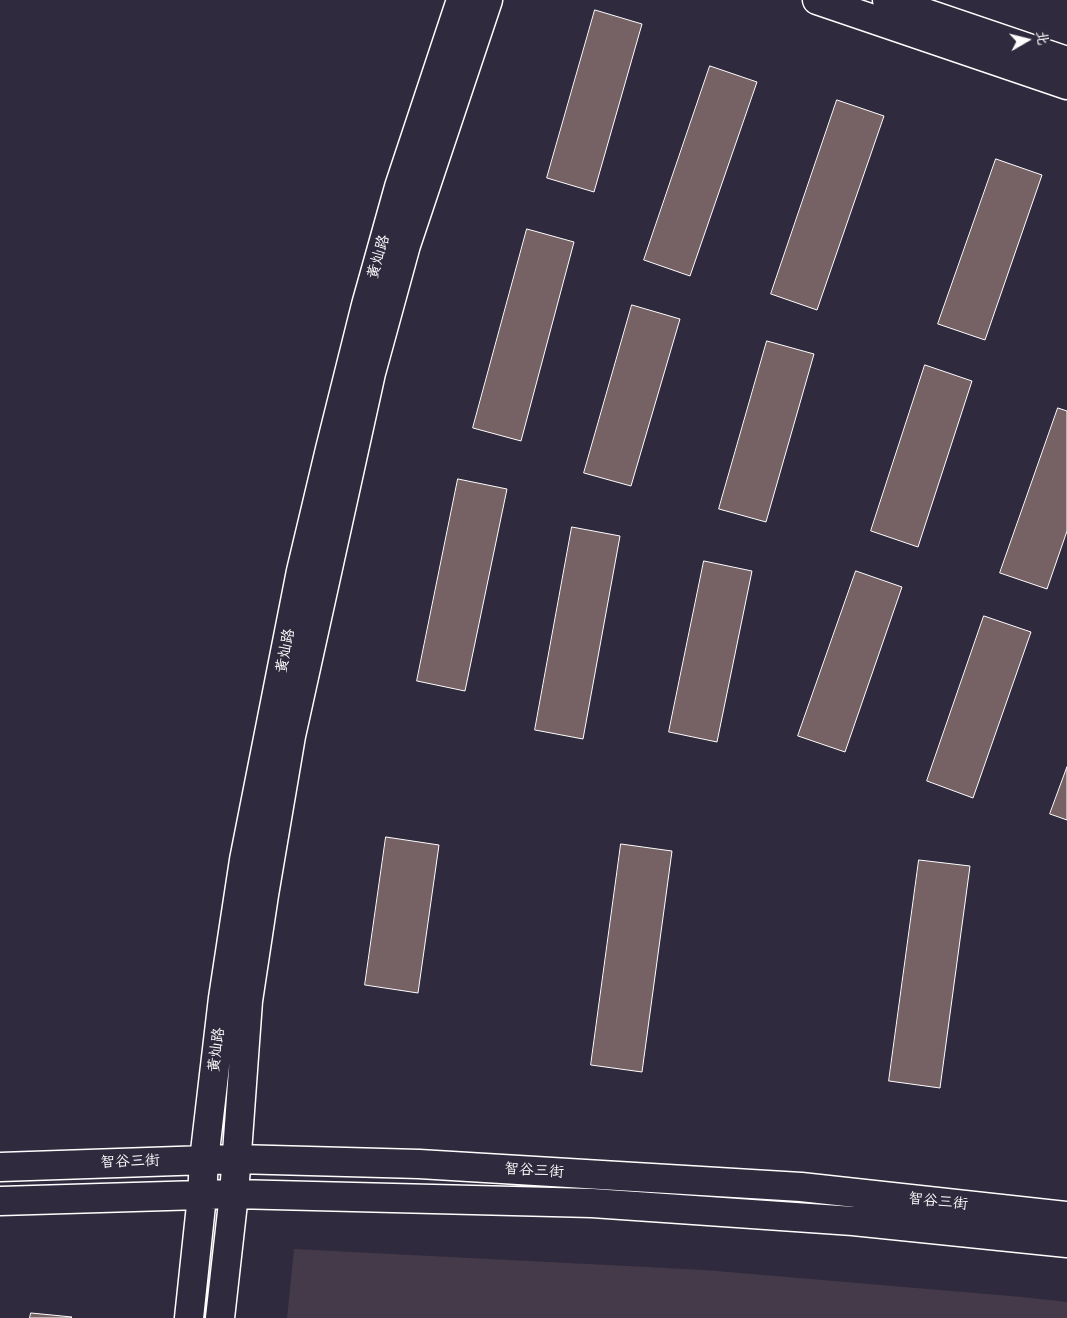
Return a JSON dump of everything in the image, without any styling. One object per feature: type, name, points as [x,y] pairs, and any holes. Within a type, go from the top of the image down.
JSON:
[{"type":"street","name":"黄灿路","points":[[188,1318],[223,998],[244,860],[302,571],[363,315],[391,214],[461,0]]},
{"type":"street","name":"黄灿路","points":[[220,1318],[234,1194],[248,1001],[265,886],[291,736],[371,373],[406,245],[488,0]]},
{"type":"street","points":[[817,0],[1067,85]]},
{"type":"street","points":[[887,0],[1067,61]]},
{"type":"street","name":"智谷三街","points":[[0,1167],[236,1159],[419,1164],[801,1187],[1066,1221]]},
{"type":"street","name":"智谷三街","points":[[0,1201],[234,1194],[592,1203],[853,1221],[1066,1221]]},
{"type":"shaded area","points":[[294,1249],[705,1270],[1022,1297],[1067,1302],[1067,1318],[287,1318]]},
{"type":"building","points":[[595,10],[642,24],[594,192],[547,178]]},
{"type":"building","points":[[710,66],[757,82],[690,276],[644,260]]},
{"type":"building","points":[[837,100],[884,116],[817,310],[771,294]]},
{"type":"building","points":[[996,159],[1042,175],[985,340],[938,324]]},
{"type":"building","points":[[527,229],[574,242],[521,441],[473,428]]},
{"type":"building","points":[[632,305],[680,319],[631,486],[584,473]]},
{"type":"building","points":[[767,341],[814,354],[766,522],[719,509]]},
{"type":"building","points":[[925,365],[972,381],[918,547],[871,531]]},
{"type":"building","points":[[1058,408],[1067,411],[1067,531],[1047,589],[1000,573]]},
{"type":"building","points":[[458,479],[507,489],[465,691],[417,681]]},
{"type":"building","points":[[572,527],[620,536],[583,739],[535,730]]},
{"type":"building","points":[[704,561],[752,571],[717,742],[669,732]]},
{"type":"building","points":[[856,571],[902,587],[845,752],[798,736]]},
{"type":"building","points":[[984,616],[1031,632],[973,798],[927,781]]},
{"type":"building","points":[[1067,767],[1067,820],[1050,814]]},
{"type":"building","points":[[386,837],[439,845],[418,993],[365,985]]},
{"type":"building","points":[[621,844],[672,851],[642,1072],[591,1065]]},
{"type":"building","points":[[919,860],[970,866],[940,1088],[889,1081]]},
{"type":"building","points":[[31,1313],[72,1317],[30,1318]]}]
